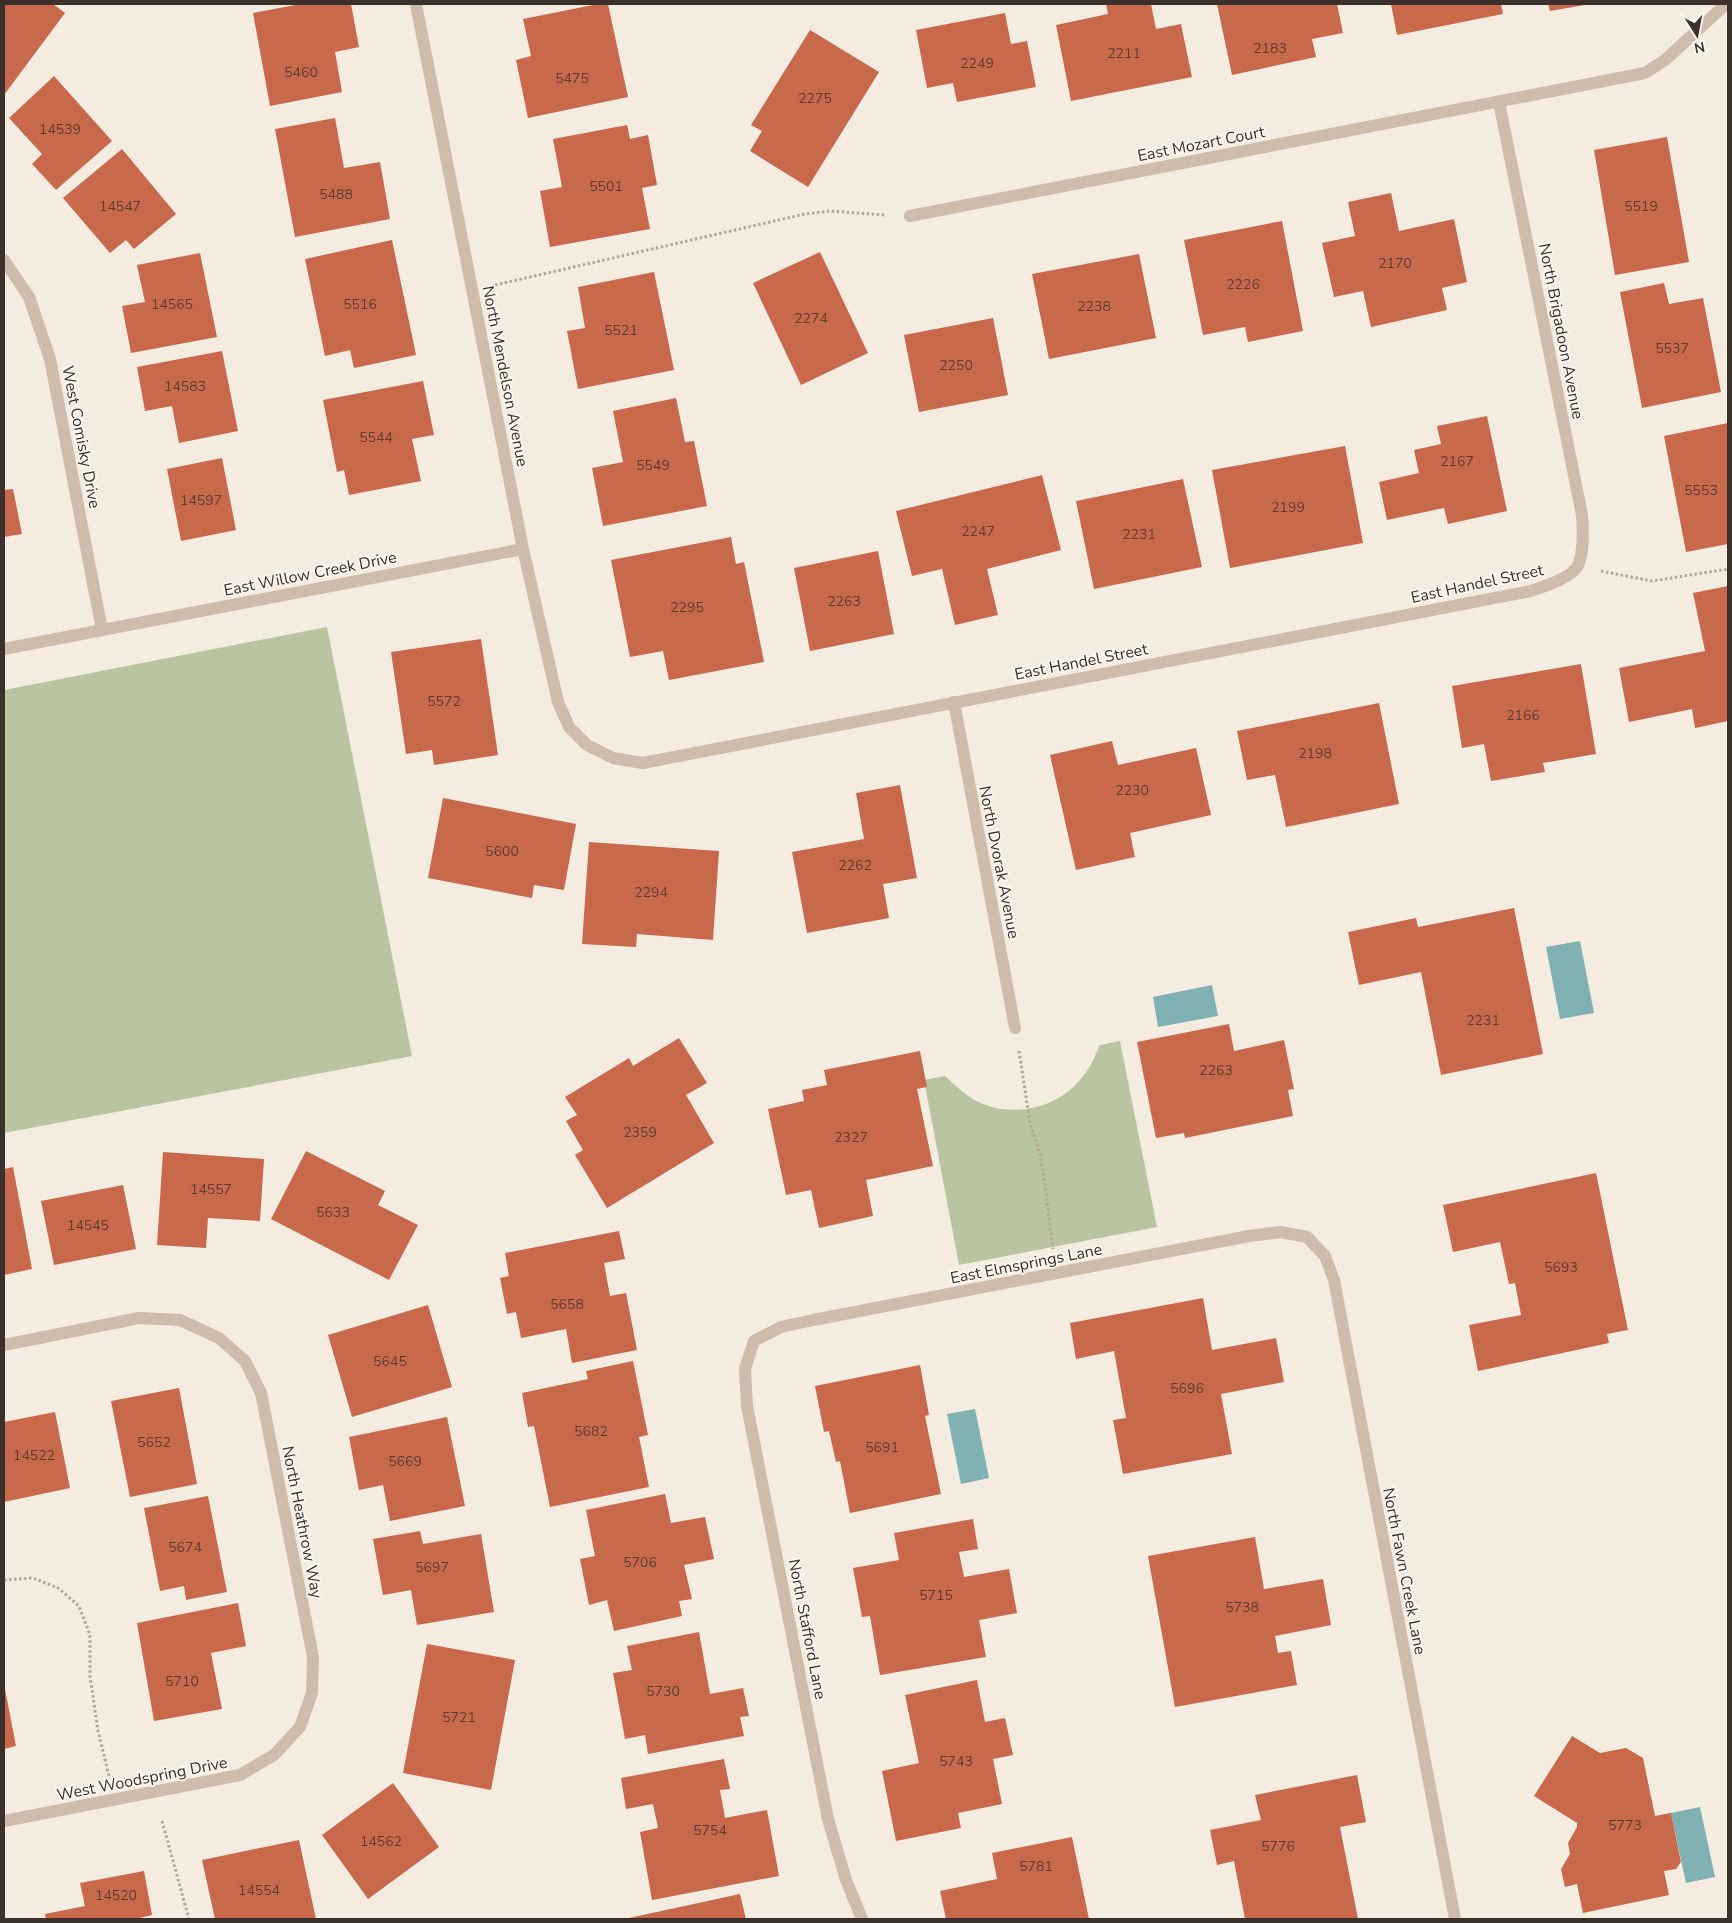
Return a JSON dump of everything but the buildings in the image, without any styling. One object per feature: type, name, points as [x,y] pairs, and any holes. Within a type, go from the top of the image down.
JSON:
[{"type":"street","name":"North Mendelson Avenue","points":[[416,4],[523,549],[558,702],[569,727],[587,745]]},
{"type":"street","name":"East Mozart Court","points":[[910,216],[1645,73],[1666,60],[1726,4]]},
{"type":"street","name":"North Brigadoon Avenue","points":[[1500,102],[1582,515],[1583,543],[1577,567]]},
{"type":"street","name":"West Comisky Drive","points":[[4,260],[29,297],[50,360],[102,630]]},
{"type":"street","name":"East Willow Creek Drive","points":[[4,649],[523,549]]},
{"type":"street","name":"East Handel Street","points":[[587,745],[613,758],[643,762],[1531,591],[1557,582],[1577,567]]},
{"type":"street","name":"North Dvorak Avenue","points":[[954,702],[1015,1028]]},
{"type":"street","name":"East Elmsprings Lane","points":[[754,1341],[781,1327],[805,1321],[1249,1236],[1281,1232],[1307,1237]]},
{"type":"street","name":"North Fawn Creek Lane","points":[[1307,1237],[1325,1256],[1334,1280],[1455,1919]]},
{"type":"street","name":"North Heathrow Way","points":[[4,1345],[140,1318],[180,1320],[218,1338],[245,1360],[261,1393],[312,1656],[312,1692],[300,1727]]},
{"type":"street","name":"North Stafford Lane","points":[[754,1341],[745,1369],[747,1406],[828,1819],[846,1880],[862,1919]]},
{"type":"street","name":"West Woodspring Drive","points":[[4,1821],[240,1775],[274,1755],[300,1727]]},
{"type":"path","points":[[472,291],[805,214],[830,212],[910,216]]},
{"type":"path","points":[[1577,567],[1652,581],[1728,569]]},
{"type":"path","points":[[1015,1028],[1027,1110],[1040,1154],[1046,1185],[1048,1219],[1057,1273]]},
{"type":"path","points":[[4,1580],[32,1578],[58,1588],[79,1606],[90,1635],[90,1676],[98,1731],[109,1777]]},
{"type":"path","points":[[162,1821],[189,1919]]},
{"type":"green space","points":[[327,627],[412,1056],[4,1133],[4,690]]},
{"type":"green space","points":[[1120,1041],[1157,1227],[959,1265],[924,1080],[945,1076],[976,1101],[1001,1109],[1013,1110],[1038,1107],[1060,1097],[1083,1077],[1100,1045]]},
{"type":"water","points":[[1580,941],[1594,1013],[1560,1019],[1546,947]]},
{"type":"water","points":[[1212,985],[1218,1016],[1158,1027],[1153,997]]},
{"type":"water","points":[[975,1409],[989,1478],[961,1484],[947,1414]]},
{"type":"water","points":[[1700,1807],[1715,1877],[1686,1883],[1671,1813]]}]
